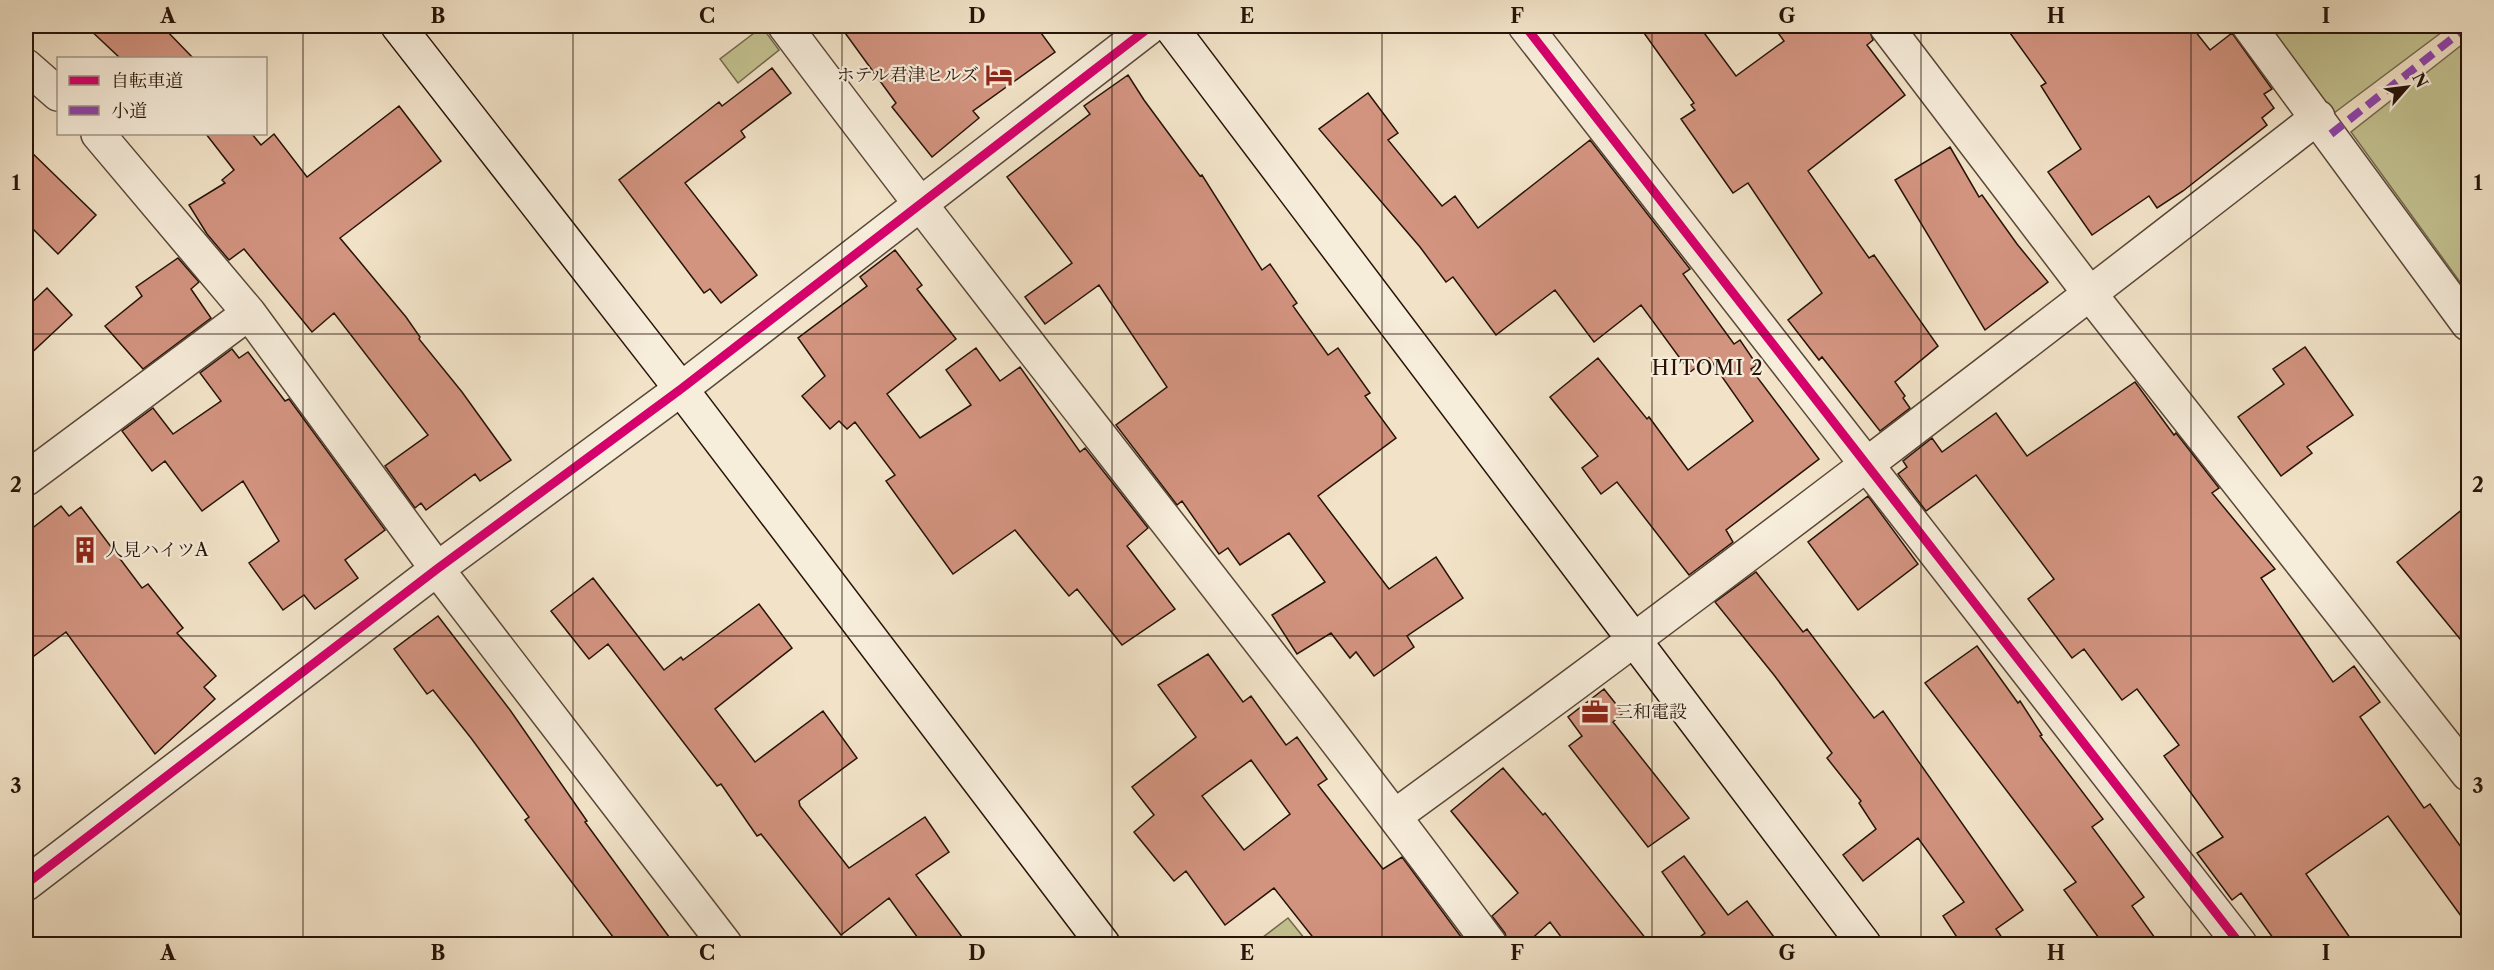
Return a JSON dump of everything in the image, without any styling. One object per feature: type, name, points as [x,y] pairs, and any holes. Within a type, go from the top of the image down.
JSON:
[{"type":"street","points":[[398,26],[681,389],[1103,945]]},
{"type":"street","points":[[785,26],[920,205],[1395,816],[1490,945]]},
{"type":"street","points":[[26,884],[437,569],[681,389],[1151,26]]},
{"type":"street","points":[[1170,26],[1636,640],[1864,945]]},
{"type":"street","points":[[1525,26],[2240,945]]},
{"type":"street","points":[[1886,26],[2090,294],[2469,774]]},
{"type":"street","points":[[2249,26],[2469,324]]},
{"type":"street","points":[[26,66],[57,93]]},
{"type":"street","points":[[1395,816],[1636,640],[1867,466],[2318,117]]},
{"type":"street","points":[[99,135],[249,313],[437,569],[725,945]]},
{"type":"street","points":[[30,467],[249,313]]},
{"type":"shaded area","points":[[2268,26],[2450,26],[2334,113]]},
{"type":"shaded area","points":[[762,27],[779,50],[738,83],[720,59]]},
{"type":"shaded area","points":[[2468,40],[2468,293],[2351,132]]},
{"type":"shaded area","points":[[1288,918],[1309,944],[1254,944]]},
{"type":"building","points":[[86,26],[162,26],[192,57],[119,57]]},
{"type":"building","points":[[840,26],[1036,26],[1055,52],[973,111],[979,118],[932,157],[892,107],[896,103]]},
{"type":"building","points":[[1639,26],[1699,26],[1736,76],[1784,41],[1773,26],[1868,26],[1873,40],[1867,45],[1905,95],[1808,171],[1869,258],[1874,255],[1938,346],[1895,382],[1910,408],[1880,431],[1822,357],[1819,360],[1788,320],[1822,293],[1748,183],[1733,193],[1681,119],[1695,110],[1691,105],[1694,103]]},
{"type":"building","points":[[2005,26],[2191,26],[2210,50],[2232,33],[2272,89],[2264,94],[2274,108],[2262,118],[2267,125],[2183,191],[2157,208],[2149,196],[2092,235],[2048,172],[2081,149],[2041,86],[2046,83]]},
{"type":"building","points":[[772,68],[791,93],[741,131],[745,137],[685,183],[757,275],[721,303],[710,289],[704,293],[619,180],[719,102],[722,106]]},
{"type":"building","points":[[1128,75],[1200,176],[1202,175],[1262,270],[1270,264],[1297,303],[1293,306],[1328,355],[1338,348],[1370,393],[1365,396],[1396,438],[1318,496],[1389,589],[1436,557],[1463,598],[1407,636],[1414,647],[1374,676],[1356,652],[1350,658],[1331,633],[1297,654],[1272,615],[1325,582],[1289,533],[1240,565],[1228,548],[1219,554],[1182,501],[1177,505],[1116,425],[1167,387],[1099,285],[1045,324],[1025,297],[1072,263],[1007,177],[1090,114],[1084,106]]},
{"type":"building","points":[[1368,93],[1398,133],[1388,140],[1442,206],[1455,196],[1478,228],[1590,140],[1690,269],[1683,274],[1734,344],[1740,340],[1757,365],[1751,369],[1819,459],[1726,530],[1733,542],[1689,575],[1617,482],[1601,494],[1582,468],[1598,456],[1550,397],[1598,358],[1647,419],[1649,417],[1688,470],[1753,421],[1709,358],[1690,372],[1641,305],[1594,342],[1555,290],[1496,335],[1453,277],[1446,282],[1420,247],[1319,129]]},
{"type":"building","points":[[399,106],[441,161],[340,238],[406,317],[420,337],[419,339],[462,392],[511,460],[480,481],[475,474],[426,510],[421,503],[415,508],[385,466],[428,435],[334,313],[312,332],[244,249],[229,260],[207,234],[189,205],[225,183],[222,180],[234,170],[207,135],[253,135],[261,145],[274,134],[307,177]]},
{"type":"building","points":[[26,147],[96,215],[58,254],[26,222]]},
{"type":"building","points":[[1950,147],[1979,197],[1982,195],[2048,282],[1985,330],[1895,180]]},
{"type":"building","points":[[895,250],[922,285],[917,289],[956,339],[887,394],[920,438],[971,405],[946,370],[976,348],[1000,381],[1020,367],[1080,452],[1085,448],[1148,528],[1127,546],[1175,609],[1122,645],[1077,589],[1069,596],[1015,530],[953,574],[886,481],[895,475],[855,422],[847,429],[839,421],[830,429],[802,396],[825,376],[798,338],[867,286],[860,277]]},
{"type":"building","points":[[178,258],[199,282],[191,289],[211,318],[143,369],[105,326],[142,296],[136,287]]},
{"type":"building","points":[[47,288],[72,315],[26,358],[26,308]]},
{"type":"building","points":[[2305,347],[2353,415],[2307,447],[2312,453],[2281,476],[2238,417],[2284,384],[2273,369]]},
{"type":"building","points":[[232,349],[239,358],[248,352],[285,401],[289,399],[385,530],[345,560],[358,578],[315,609],[304,595],[283,610],[249,563],[279,541],[243,481],[202,511],[165,461],[152,471],[122,431],[153,408],[173,434],[221,401],[200,373]]},
{"type":"building","points":[[2135,382],[2174,435],[2176,433],[2219,488],[2212,493],[2275,569],[2261,578],[2333,682],[2354,666],[2380,702],[2360,717],[2424,808],[2430,804],[2469,858],[2469,927],[2388,816],[2306,874],[2355,945],[2278,945],[2241,893],[2232,900],[2197,853],[2223,837],[2164,756],[2179,745],[2137,689],[2122,700],[2084,649],[2072,658],[2028,599],[2054,579],[1976,475],[1926,511],[1898,474],[1907,467],[1903,461],[1932,438],[1942,452],[1996,413],[2027,456]]},
{"type":"building","points":[[1868,496],[1918,564],[1858,610],[1808,542]]},
{"type":"building","points":[[2469,504],[2469,650],[2397,562]]},
{"type":"building","points":[[61,506],[69,516],[81,507],[142,588],[148,584],[183,628],[177,633],[216,676],[204,687],[215,699],[155,754],[66,632],[26,662],[26,533]]},
{"type":"building","points":[[1756,572],[1803,632],[1807,629],[1874,718],[1883,711],[2023,910],[1996,929],[2007,945],[1962,945],[1943,916],[1964,902],[1918,838],[1863,881],[1843,855],[1876,829],[1859,803],[1861,801],[1827,758],[1832,753],[1774,675],[1715,602]]},
{"type":"building","points":[[593,578],[664,670],[681,657],[683,660],[759,604],[792,648],[715,709],[755,762],[823,711],[857,758],[799,801],[800,806],[849,868],[925,817],[949,852],[916,875],[968,945],[923,945],[889,898],[841,935],[761,834],[757,836],[721,784],[717,786],[608,644],[589,659],[551,611]]},
{"type":"building","points":[[438,616],[510,710],[587,821],[585,822],[675,945],[619,945],[525,820],[529,817],[471,738],[433,690],[427,694],[394,649]]},
{"type":"building","points":[[1977,646],[2018,703],[2020,701],[2042,735],[2040,736],[2103,819],[2092,827],[2144,897],[2132,906],[2160,945],[2104,945],[2064,890],[2076,882],[1925,683]]},
{"type":"building","points":[[1208,654],[1243,702],[1251,696],[1286,745],[1297,737],[1327,779],[1318,785],[1383,869],[1402,857],[1467,945],[1319,945],[1274,888],[1225,925],[1186,871],[1174,881],[1134,832],[1154,815],[1132,787],[1196,737],[1158,685]],"holes":[[[1251,760],[1290,814],[1244,850],[1202,796]]]},
{"type":"building","points":[[1604,689],[1623,713],[1613,722],[1689,818],[1648,847],[1569,746],[1582,736],[1568,717]]},
{"type":"building","points":[[1503,768],[1543,815],[1545,813],[1651,945],[1567,945],[1550,922],[1525,945],[1508,945],[1505,933],[1492,916],[1518,893],[1451,811]]},
{"type":"building","points":[[1684,856],[1728,915],[1747,901],[1780,945],[1689,945],[1705,933],[1662,872]]},
{"type":"marked path","points":[[2331,134],[2468,26]]},
{"type":"cycle path","points":[[26,884],[437,569],[681,389],[1151,26]]},
{"type":"cycle path","points":[[1525,26],[2240,944]]},
{"type":"place","name":"ホテル君津ヒルズ","points":[[999,75]]},
{"type":"place","name":"人見ハイツA","points":[[85,550]]},
{"type":"place","name":"三和電設","points":[[1595,712]]},
{"type":"district","name":"HITOMI 2","points":[[1708,368]]}]
